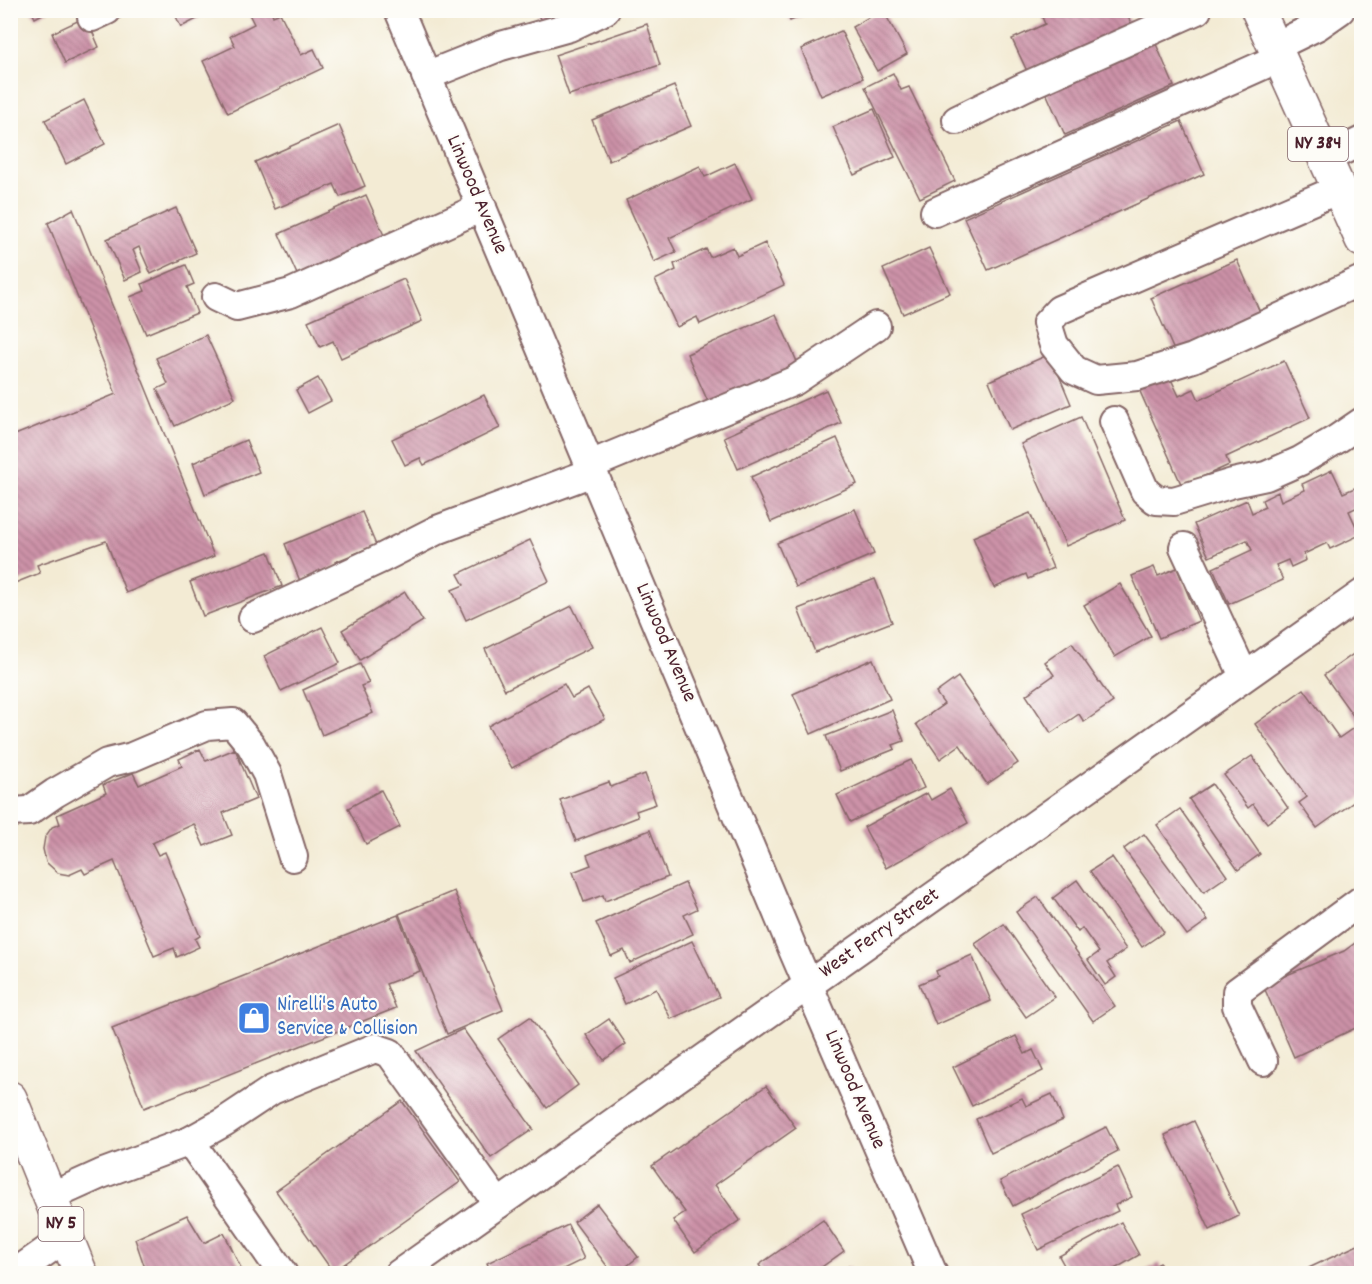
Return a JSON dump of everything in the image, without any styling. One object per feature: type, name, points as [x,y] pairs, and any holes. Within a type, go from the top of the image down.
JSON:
[{"type":"main road","name":"NY 384","points":[[1258,10],[1362,240]]},
{"type":"main road","name":"NY 5","points":[[10,1098],[81,1274]]},
{"type":"street","name":"Linwood Avenue","points":[[399,10],[808,984],[933,1274]]},
{"type":"street","points":[[426,76],[501,46],[569,27],[605,10]]},
{"type":"street","points":[[957,120],[1024,87],[1197,10]]},
{"type":"street","points":[[935,212],[1277,53],[1340,10]]},
{"type":"street","points":[[1325,159],[1362,141]]},
{"type":"street","points":[[1339,189],[1059,310],[1047,323],[1054,345],[1074,370],[1096,380],[1137,376],[1193,358],[1362,280]]},
{"type":"street","points":[[216,297],[237,307],[291,293],[482,207]]},
{"type":"street","points":[[253,618],[437,530],[591,469],[794,381],[876,326]]},
{"type":"street","points":[[1114,420],[1145,491],[1156,500],[1174,501],[1233,483],[1266,476],[1300,461],[1362,422]]},
{"type":"street","points":[[1184,547],[1245,676]]},
{"type":"street","name":"West Ferry Street","points":[[399,1274],[434,1263],[498,1204],[1362,594]]},
{"type":"street","points":[[10,812],[29,811],[107,763],[132,757],[207,725],[233,723],[251,745],[267,774],[293,857]]},
{"type":"street","points":[[1263,1061],[1237,1006],[1237,992],[1362,900]]},
{"type":"street","points":[[51,1197],[101,1174],[190,1141],[224,1122],[272,1090],[375,1048],[390,1053],[498,1204]]},
{"type":"street","points":[[190,1141],[283,1274]]},
{"type":"street","points":[[14,1274],[66,1237]]},
{"type":"building","points":[[31,10],[50,10],[35,18]]},
{"type":"building","points":[[173,10],[215,10],[181,27]]},
{"type":"building","points":[[247,10],[271,10],[273,16],[280,13],[301,55],[314,49],[323,68],[228,113],[203,61],[235,46],[230,36],[254,24]]},
{"type":"building","points":[[536,10],[579,10],[543,26]]},
{"type":"building","points":[[786,10],[815,10],[815,11],[790,21]]},
{"type":"building","points":[[881,10],[907,54],[877,71],[852,27]]},
{"type":"building","points":[[1058,10],[1125,10],[1134,30],[1027,71],[1012,39],[1045,24],[1042,17]]},
{"type":"building","points":[[86,17],[99,47],[65,63],[52,33]]},
{"type":"building","points":[[647,24],[660,65],[569,95],[555,55]]},
{"type":"building","points":[[841,31],[863,78],[821,96],[801,49]]},
{"type":"building","points":[[1153,37],[1174,86],[1065,135],[1043,86]]},
{"type":"building","points":[[893,73],[901,90],[909,87],[955,181],[920,198],[865,87]]},
{"type":"building","points":[[674,86],[691,126],[609,161],[592,120]]},
{"type":"building","points":[[84,100],[105,144],[66,164],[45,120]]},
{"type":"building","points":[[874,109],[895,157],[854,175],[833,127]]},
{"type":"building","points":[[1181,121],[1204,174],[988,270],[964,218]]},
{"type":"building","points":[[339,125],[365,186],[340,197],[334,184],[275,209],[255,162]]},
{"type":"building","points":[[735,163],[752,199],[669,238],[676,252],[654,262],[626,200],[700,166],[705,177]]},
{"type":"building","points":[[366,195],[387,242],[300,281],[279,234]]},
{"type":"building","points":[[176,208],[196,253],[151,274],[139,247],[133,250],[142,272],[125,280],[107,239]]},
{"type":"building","points":[[73,209],[214,556],[126,593],[106,541],[37,565],[40,573],[10,585],[10,437],[116,394],[48,223]]},
{"type":"building","points":[[765,243],[784,285],[700,324],[697,317],[677,327],[655,280],[676,270],[674,264],[706,249],[710,257],[733,247],[737,256]]},
{"type":"building","points":[[929,248],[950,293],[903,314],[883,269]]},
{"type":"building","points":[[1237,260],[1262,317],[1176,355],[1151,298]]},
{"type":"building","points":[[186,265],[194,284],[187,287],[197,313],[146,334],[130,297],[145,291],[142,284]]},
{"type":"building","points":[[404,279],[422,321],[341,358],[333,341],[320,347],[308,321]]},
{"type":"building","points":[[776,314],[798,364],[712,411],[687,354]]},
{"type":"building","points":[[206,335],[235,398],[175,426],[157,389],[168,384],[156,358]]},
{"type":"building","points":[[1050,354],[1071,404],[1010,430],[989,381]]},
{"type":"building","points":[[1284,361],[1310,418],[1226,457],[1229,465],[1182,486],[1138,387],[1168,373],[1179,396],[1194,389],[1199,400]]},
{"type":"building","points":[[318,378],[331,401],[308,413],[296,390]]},
{"type":"building","points":[[826,390],[841,423],[738,469],[724,437]]},
{"type":"building","points":[[484,395],[500,428],[424,465],[420,458],[405,465],[392,439]]},
{"type":"building","points":[[1081,417],[1125,520],[1066,546],[1021,444]]},
{"type":"building","points":[[837,438],[857,484],[771,522],[751,477]]},
{"type":"building","points":[[246,440],[259,472],[205,494],[193,463]]},
{"type":"building","points":[[1332,470],[1343,493],[1357,487],[1362,496],[1362,505],[1349,511],[1360,535],[1330,549],[1327,543],[1304,554],[1306,560],[1291,567],[1288,560],[1276,565],[1283,580],[1229,604],[1213,568],[1252,550],[1247,540],[1209,557],[1194,524],[1247,500],[1252,513],[1265,507],[1262,500],[1278,492],[1281,501],[1305,490],[1302,484]]},
{"type":"building","points":[[855,509],[874,554],[796,587],[777,543]]},
{"type":"building","points":[[362,512],[376,545],[335,562],[337,566],[300,581],[285,544]]},
{"type":"building","points":[[1030,513],[1053,568],[1028,579],[1026,574],[994,588],[973,537]]},
{"type":"building","points":[[530,540],[549,581],[466,620],[452,590],[464,585],[458,574]]},
{"type":"building","points":[[269,552],[282,586],[203,616],[190,582]]},
{"type":"building","points":[[1154,567],[1158,576],[1177,568],[1199,621],[1159,638],[1132,576]]},
{"type":"building","points":[[875,579],[892,622],[815,652],[798,609]]},
{"type":"building","points":[[1120,584],[1151,636],[1115,657],[1084,605]]},
{"type":"building","points":[[405,592],[423,621],[360,660],[342,630]]},
{"type":"building","points":[[572,606],[592,647],[505,690],[485,649]]},
{"type":"building","points":[[322,627],[340,663],[281,691],[264,656]]},
{"type":"building","points":[[1072,643],[1113,702],[1084,722],[1079,714],[1051,733],[1026,695],[1054,675],[1045,662]]},
{"type":"building","points":[[1362,648],[1362,796],[1317,828],[1299,803],[1307,797],[1255,724],[1304,689],[1339,738],[1359,724],[1324,675]]},
{"type":"building","points":[[873,659],[890,699],[811,734],[793,694]]},
{"type":"building","points":[[360,664],[369,683],[361,686],[373,713],[322,735],[303,690]]},
{"type":"building","points":[[958,677],[1018,763],[987,784],[960,745],[940,759],[916,724],[944,704],[936,693]]},
{"type":"building","points":[[564,684],[572,698],[588,689],[605,719],[512,768],[488,726]]},
{"type":"building","points":[[892,710],[904,741],[893,745],[895,749],[840,771],[826,736]]},
{"type":"building","points":[[200,749],[206,761],[235,749],[256,799],[223,813],[232,835],[204,846],[194,824],[152,843],[158,855],[165,852],[200,936],[195,939],[199,947],[177,957],[174,948],[154,956],[114,861],[85,874],[82,869],[69,875],[58,873],[46,862],[43,849],[45,837],[52,827],[60,824],[57,815],[106,793],[103,785],[133,773],[139,785],[182,766],[179,759]]},
{"type":"building","points":[[1252,756],[1288,808],[1267,823],[1253,804],[1248,808],[1224,775]]},
{"type":"building","points":[[911,760],[924,788],[850,822],[837,795]]},
{"type":"building","points":[[645,774],[656,804],[636,811],[638,817],[576,841],[560,800],[609,782],[611,787]]},
{"type":"building","points":[[1212,784],[1260,854],[1238,870],[1189,799]]},
{"type":"building","points":[[950,789],[968,823],[886,868],[864,827],[927,793],[931,800]]},
{"type":"building","points":[[381,790],[400,827],[366,844],[348,808]]},
{"type":"building","points":[[1180,809],[1227,876],[1204,892],[1157,825]]},
{"type":"building","points":[[650,830],[668,877],[605,901],[603,895],[584,902],[573,872],[591,865],[587,855]]},
{"type":"building","points":[[1144,834],[1208,920],[1187,935],[1124,849]]},
{"type":"building","points":[[1112,857],[1164,932],[1142,947],[1090,871]]},
{"type":"building","points":[[1077,880],[1126,949],[1107,963],[1116,977],[1105,985],[1088,960],[1099,952],[1082,928],[1078,932],[1053,898]]},
{"type":"building","points":[[685,883],[697,909],[684,915],[693,934],[630,963],[624,950],[611,956],[596,923]]},
{"type":"building","points":[[454,891],[503,1010],[447,1034],[399,914]]},
{"type":"building","points":[[1038,897],[1115,1006],[1093,1021],[1016,912]]},
{"type":"building","name":"Nirelli's Auto Service & Collision","points":[[398,915],[420,971],[386,984],[396,1008],[144,1108],[112,1028]]},
{"type":"building","points":[[1004,924],[1055,997],[1026,1017],[975,944]]},
{"type":"building","points":[[1362,938],[1362,1025],[1294,1057],[1263,985],[1344,951]]},
{"type":"building","points":[[692,941],[719,997],[671,1019],[656,989],[625,1004],[613,978]]},
{"type":"building","points":[[972,955],[991,1001],[936,1025],[919,984],[938,976],[936,971]]},
{"type":"building","points":[[530,1017],[578,1085],[547,1108],[498,1039]]},
{"type":"building","points":[[609,1019],[626,1044],[604,1060],[586,1035]]},
{"type":"building","points":[[463,1029],[533,1129],[491,1158],[416,1051]]},
{"type":"building","points":[[1016,1036],[1025,1054],[1033,1050],[1043,1071],[972,1106],[953,1067]]},
{"type":"building","points":[[766,1086],[796,1128],[715,1185],[740,1220],[695,1252],[673,1220],[685,1212],[652,1166]]},
{"type":"building","points":[[1052,1094],[1063,1120],[991,1153],[976,1119],[1022,1098],[1026,1106]]},
{"type":"building","points":[[402,1101],[460,1182],[333,1272],[276,1191]]},
{"type":"building","points":[[1194,1121],[1239,1216],[1210,1230],[1165,1135]]},
{"type":"building","points":[[1106,1127],[1118,1151],[1013,1206],[1000,1181]]},
{"type":"building","points":[[1118,1167],[1132,1197],[1115,1205],[1118,1211],[1038,1250],[1021,1214]]},
{"type":"building","points":[[597,1204],[638,1257],[617,1274],[613,1274],[574,1222]]},
{"type":"building","points":[[187,1215],[204,1243],[224,1233],[244,1274],[147,1274],[135,1239]]},
{"type":"building","points":[[823,1220],[844,1251],[812,1274],[765,1274],[759,1265]]},
{"type":"building","points":[[1121,1222],[1139,1255],[1106,1274],[1069,1274],[1059,1256]]},
{"type":"building","points":[[568,1225],[584,1259],[553,1274],[492,1274],[487,1263]]},
{"type":"building","points":[[1362,1243],[1362,1274],[1296,1274]]},
{"type":"building","points":[[1160,1263],[1164,1274],[1138,1274]]},
{"type":"building","points":[[849,1266],[854,1274],[837,1274]]},
{"type":"place","name":"Nirelli's Auto Service & Collision","points":[[254,1018]]}]
